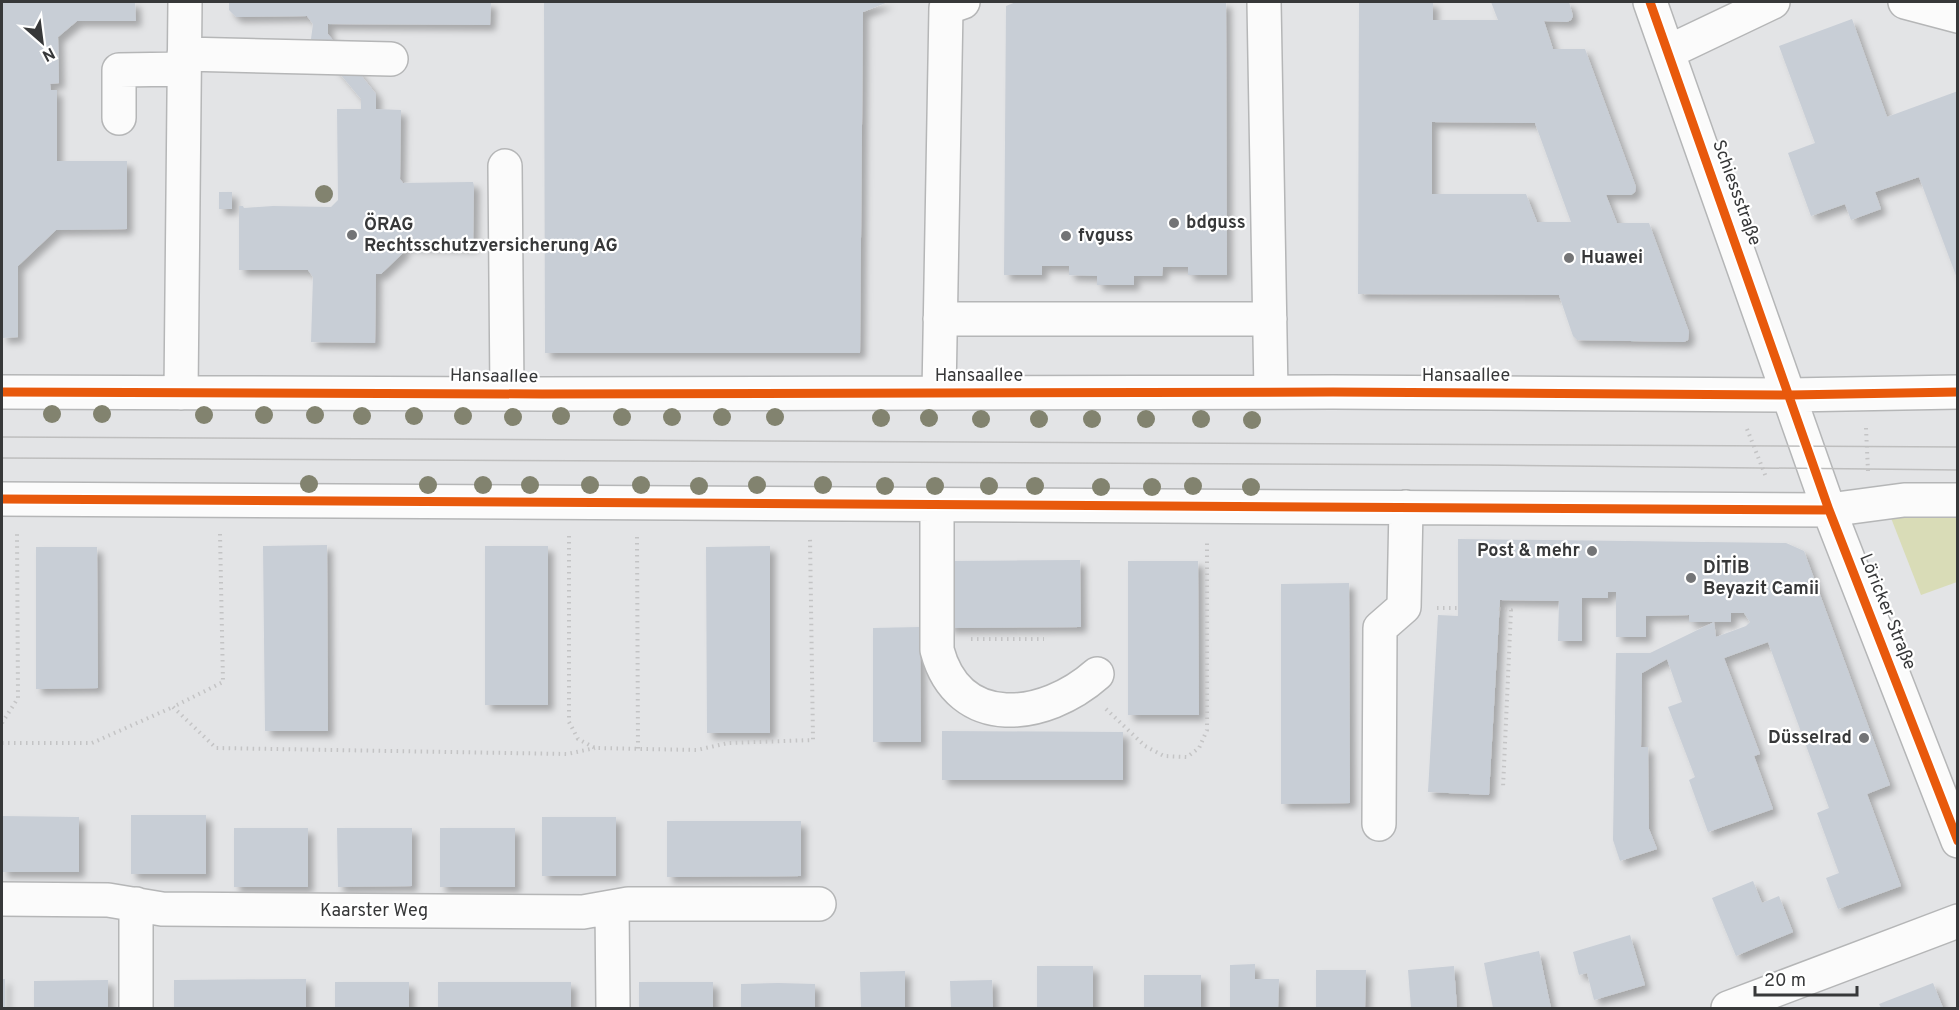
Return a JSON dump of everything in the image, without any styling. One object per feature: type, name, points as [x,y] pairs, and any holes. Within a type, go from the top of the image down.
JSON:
[{"type":"street","points":[[182,393],[185,2]]},
{"type":"street","points":[[939,393],[946,8],[963,2]]},
{"type":"street","points":[[1264,2],[1271,392]]},
{"type":"street","name":"Schiessstraße","points":[[1650,2],[1790,395]]},
{"type":"street","points":[[1668,52],[1773,2]]},
{"type":"street","points":[[1905,2],[1958,16]]},
{"type":"street","points":[[119,118],[119,70],[184,62],[391,58]]},
{"type":"street","points":[[505,166],[507,393]]},
{"type":"street","points":[[940,320],[1270,319]]},
{"type":"street","name":"Hansaallee","points":[[2,392],[1271,392],[1790,395],[1958,392]]},
{"type":"street","name":"Löricker Straße","points":[[1790,395],[1829,510],[1958,841]]},
{"type":"street","points":[[9,499],[1829,510],[1904,500],[1958,501]]},
{"type":"street","points":[[937,505],[937,650],[942,666],[953,686],[965,697],[994,709],[1034,708],[1051,703],[1091,680]]},
{"type":"street","points":[[1379,824],[1380,628],[1404,607],[1406,507]]},
{"type":"street","name":"Kaarster Weg","points":[[2,899],[108,900],[162,909],[583,912],[628,903],[819,904]]},
{"type":"street","points":[[136,904],[136,1008]]},
{"type":"street","points":[[612,907],[613,1008]]},
{"type":"street","points":[[1728,1008],[1958,921]]},
{"type":"path","points":[[1865,392],[1869,484],[1865,505]]},
{"type":"path","points":[[1734,394],[1779,509]]},
{"type":"path","points":[[2,723],[18,698],[9,499]]},
{"type":"path","points":[[2,743],[92,743],[223,682],[219,500]]},
{"type":"path","points":[[569,502],[569,722],[578,739],[595,748]]},
{"type":"path","points":[[637,503],[638,749]]},
{"type":"path","points":[[173,707],[216,748],[567,754],[595,748],[697,750],[728,743],[813,740],[810,504]]},
{"type":"path","points":[[1091,680],[1113,716],[1145,746],[1164,756],[1187,757],[1199,748],[1207,730],[1207,506]]},
{"type":"path","points":[[1499,609],[1511,610],[1503,788]]},
{"type":"path","points":[[937,639],[1044,639]]},
{"type":"green space","points":[[1957,509],[1957,582],[1921,595],[1891,518]]},
{"type":"building","points":[[2,2],[135,2],[136,21],[77,21],[58,37],[59,83],[50,84],[51,90],[57,90],[57,161],[127,161],[127,229],[56,230],[18,266],[18,337],[2,338]]},
{"type":"building","points":[[229,2],[491,2],[490,25],[328,24],[328,34],[376,94],[376,109],[401,110],[400,179],[403,183],[473,182],[474,186],[473,247],[403,246],[404,252],[381,274],[376,274],[375,343],[311,342],[313,277],[308,270],[239,270],[239,206],[244,208],[331,207],[338,200],[337,109],[361,109],[361,99],[311,39],[313,24],[307,16],[236,17],[229,10]]},
{"type":"building","points":[[544,2],[888,2],[863,12],[860,353],[545,353]]},
{"type":"building","points":[[1016,2],[1226,2],[1227,275],[1188,275],[1188,267],[1163,267],[1162,276],[1134,276],[1134,285],[1097,285],[1097,276],[1069,275],[1069,266],[1042,266],[1042,275],[1004,275],[1006,6]]},
{"type":"building","points":[[1359,2],[1433,2],[1433,20],[1498,20],[1491,2],[1569,2],[1573,16],[1571,20],[1567,22],[1544,21],[1553,49],[1585,49],[1636,187],[1635,192],[1631,195],[1606,195],[1617,223],[1649,223],[1689,332],[1688,340],[1684,342],[1577,340],[1573,336],[1559,295],[1358,294]],"holes":[[[1432,122],[1535,123],[1571,222],[1537,222],[1526,194],[1432,194]]]},
{"type":"building","points":[[1852,19],[1887,117],[1958,91],[1958,281],[1919,177],[1875,192],[1881,209],[1851,220],[1845,204],[1811,216],[1788,153],[1815,143],[1779,46]]},
{"type":"building","points":[[219,192],[232,192],[232,209],[219,209]]},
{"type":"building","points":[[1458,539],[1786,543],[1804,551],[1890,785],[1867,794],[1901,886],[1838,909],[1826,878],[1839,873],[1817,813],[1829,808],[1768,642],[1724,658],[1760,754],[1754,756],[1773,809],[1708,832],[1689,780],[1695,777],[1668,707],[1682,702],[1667,659],[1642,673],[1641,747],[1648,747],[1649,829],[1657,849],[1620,861],[1613,840],[1616,653],[1650,653],[1714,622],[1689,622],[1689,615],[1646,616],[1646,637],[1616,637],[1616,592],[1608,592],[1608,598],[1582,598],[1582,641],[1558,641],[1559,601],[1500,600],[1489,795],[1428,792],[1438,615],[1458,616]],"holes":[[[1731,613],[1744,613],[1750,622],[1746,626],[1716,637],[1714,622],[1731,622]]]},
{"type":"building","points":[[327,545],[328,731],[265,731],[263,546]]},
{"type":"building","points":[[485,546],[548,546],[548,705],[485,705]]},
{"type":"building","points":[[770,546],[770,733],[707,733],[706,547]]},
{"type":"building","points":[[36,547],[97,547],[98,688],[36,689]]},
{"type":"building","points":[[1080,560],[1081,627],[948,628],[948,561]]},
{"type":"building","points":[[1128,561],[1198,561],[1199,715],[1128,715]]},
{"type":"building","points":[[1349,583],[1350,803],[1281,804],[1281,584]]},
{"type":"building","points":[[920,627],[921,742],[873,742],[873,628]]},
{"type":"building","points":[[942,731],[1123,732],[1123,780],[942,780]]},
{"type":"building","points":[[131,815],[206,815],[206,874],[131,874]]},
{"type":"building","points":[[2,816],[79,817],[79,872],[2,872]]},
{"type":"building","points":[[542,817],[616,817],[616,876],[542,876]]},
{"type":"building","points":[[667,821],[801,821],[801,876],[667,877]]},
{"type":"building","points":[[234,828],[308,828],[308,887],[234,887]]},
{"type":"building","points":[[337,828],[412,828],[412,886],[338,887]]},
{"type":"building","points":[[440,828],[515,828],[515,887],[440,887]]},
{"type":"building","points":[[1753,881],[1762,903],[1779,896],[1793,932],[1736,956],[1712,898]]},
{"type":"building","points":[[1630,935],[1645,985],[1594,1000],[1587,973],[1579,975],[1573,952]]},
{"type":"building","points":[[1539,951],[1551,1008],[1493,1008],[1484,963]]},
{"type":"building","points":[[1255,964],[1255,979],[1279,979],[1278,1008],[1230,1008],[1230,965]]},
{"type":"building","points":[[1037,966],[1093,966],[1093,1008],[1037,1008]]},
{"type":"building","points":[[1454,966],[1457,1008],[1411,1008],[1408,970]]},
{"type":"building","points":[[1316,970],[1366,970],[1365,1008],[1316,1008]]},
{"type":"building","points":[[905,971],[905,1008],[861,1008],[860,972]]},
{"type":"building","points":[[1144,975],[1201,975],[1201,1007],[1144,1008]]},
{"type":"building","points":[[2,979],[5,979],[5,1008],[2,1008]]},
{"type":"building","points":[[306,979],[306,1008],[174,1008],[174,980]]},
{"type":"building","points":[[108,980],[108,1008],[34,1008],[34,981]]},
{"type":"building","points":[[992,980],[993,1008],[951,1008],[950,981]]},
{"type":"building","points":[[335,982],[409,982],[409,1008],[335,1008]]},
{"type":"building","points":[[438,982],[571,982],[571,1008],[438,1008]]},
{"type":"building","points":[[639,982],[713,982],[713,1008],[639,1008]]},
{"type":"building","points":[[1933,983],[1943,1008],[1881,1008],[1879,1004]]},
{"type":"building","points":[[741,984],[815,984],[815,1008],[741,1008]]},
{"type":"tram line","points":[[2,437],[1958,447]]},
{"type":"tram line","points":[[2,458],[1481,465],[1958,470]]},
{"type":"cycle path","points":[[1650,2],[1829,510],[1958,841]]},
{"type":"cycle path","points":[[2,392],[542,394],[1333,392],[1790,395],[1958,392]]},
{"type":"cycle path","points":[[2,499],[1829,510]]},
{"type":"place","name":"bdguss","points":[[1174,223]]},
{"type":"place","name":"ÖRAG Rechtsschutzversicherung AG","points":[[352,235]]},
{"type":"place","name":"fvguss","points":[[1066,236]]},
{"type":"place","name":"Huawei","points":[[1569,258]]},
{"type":"place","name":"Post & mehr","points":[[1592,551]]},
{"type":"place","name":"DİTİB Beyazit Camii","points":[[1691,578]]},
{"type":"place","name":"Düsselrad","points":[[1864,738]]}]
